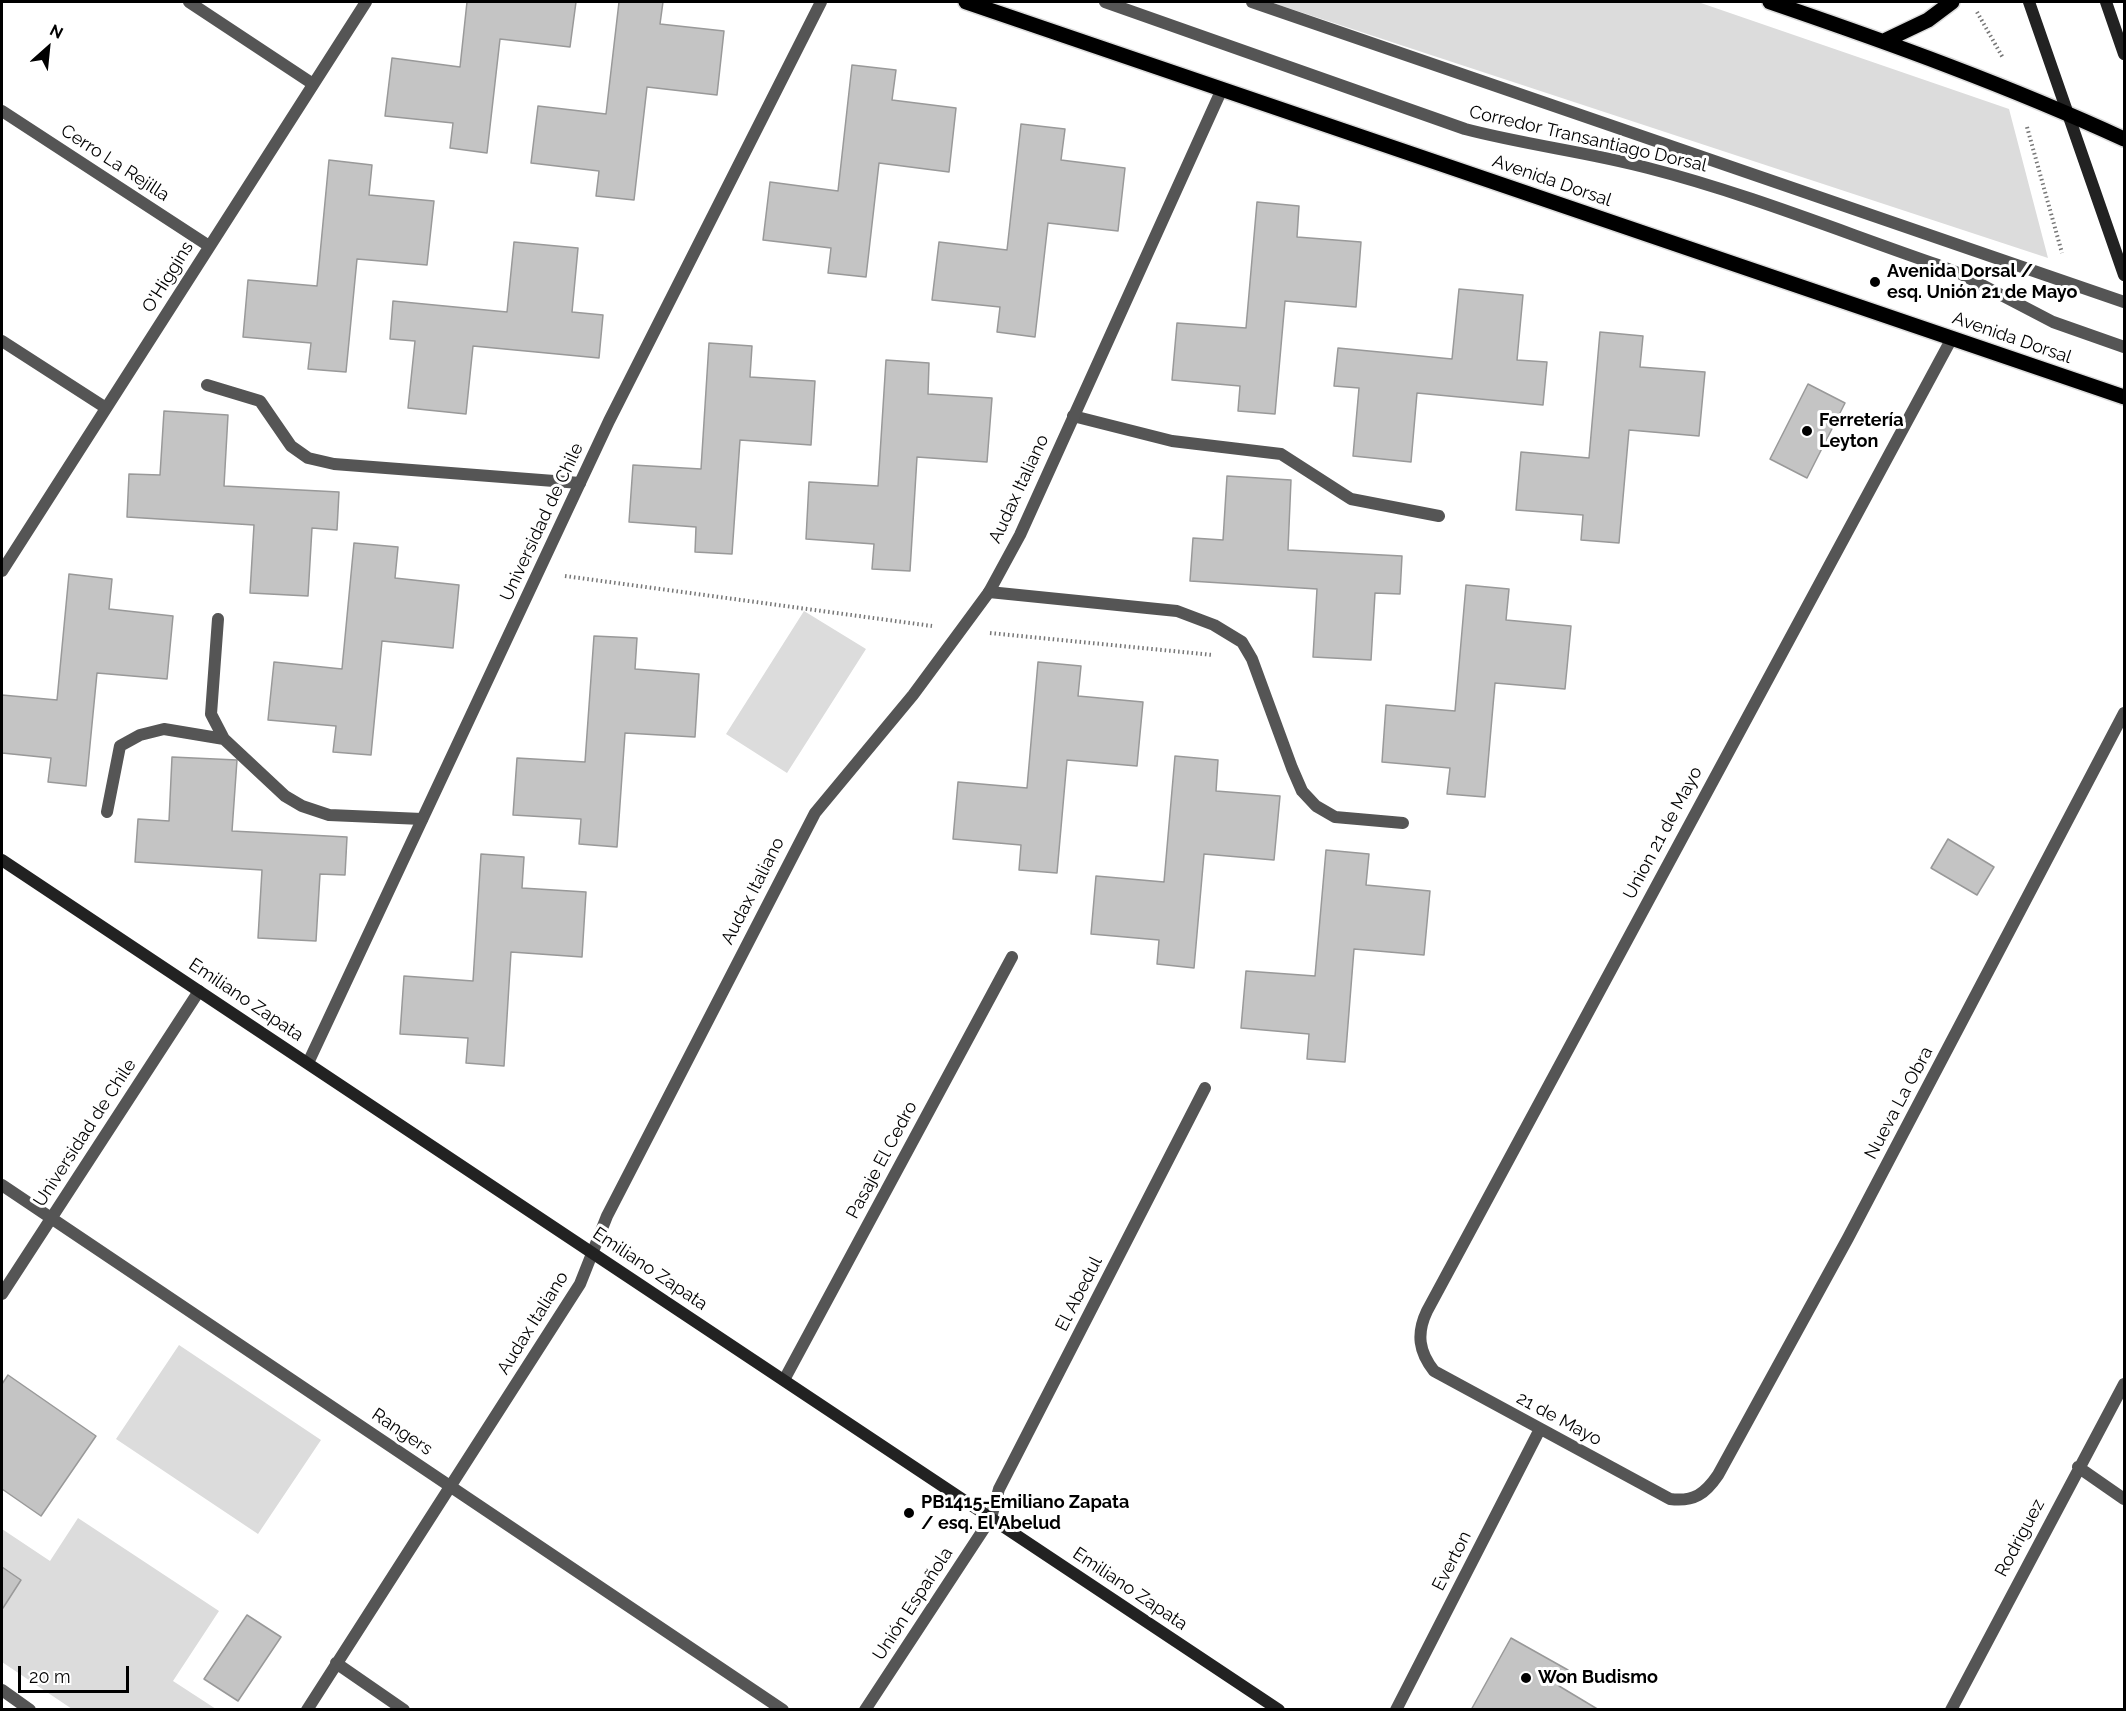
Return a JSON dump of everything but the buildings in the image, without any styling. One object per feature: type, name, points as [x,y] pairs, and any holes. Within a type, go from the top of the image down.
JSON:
[{"type":"main road","name":"Avenida Dorsal","points":[[966,2],[2124,397]]},
{"type":"main road","points":[[1770,2],[1884,41],[2067,113],[2124,139]]},
{"type":"main road","points":[[1884,41],[1928,20],[1952,2]]},
{"type":"street","points":[[189,2],[313,84]]},
{"type":"street","name":"O'Higgins","points":[[2,571],[366,2]]},
{"type":"street","name":"Universidad de Chile","points":[[308,1063],[580,483],[820,2]]},
{"type":"street","name":"Corredor Transantiago Dorsal","points":[[1105,2],[1465,129],[1510,141],[1626,162],[1697,182],[1938,265],[1961,274],[2053,322],[2124,347]]},
{"type":"street","name":"Corredor Transantiago Dorsal","points":[[1252,2],[2124,302]]},
{"type":"street","points":[[2029,2],[2124,275]]},
{"type":"street","points":[[2106,2],[2124,54]]},
{"type":"street","name":"Audax Italiano","points":[[307,1710],[580,1284],[591,1252],[721,993],[815,813],[913,694],[988,592],[1020,535],[1222,89]]},
{"type":"street","name":"Cerro La Rejilla","points":[[2,111],[209,246]]},
{"type":"street","name":"Union 21 de Mayo","points":[[1422,1350],[1419,1337],[1426,1311],[1952,338]]},
{"type":"street","points":[[2,341],[106,408]]},
{"type":"street","points":[[207,385],[260,401],[291,446],[308,458],[334,464],[580,483]]},
{"type":"street","points":[[1072,416],[1172,441],[1281,454],[1351,499],[1439,516]]},
{"type":"street","points":[[988,592],[1177,611],[1223,631],[1242,642],[1252,659],[1302,791],[1316,806],[1335,817],[1403,823]]},
{"type":"street","points":[[218,619],[211,714],[224,740],[285,796],[302,806],[329,815],[422,819]]},
{"type":"street","name":"Nueva La Obra","points":[[1692,1499],[1703,1494],[1711,1486],[1724,1465],[1848,1238],[2124,713]]},
{"type":"street","points":[[107,812],[120,746],[140,735],[164,729],[224,740]]},
{"type":"street","name":"Emiliano Zapata","points":[[2,860],[1279,1710]]},
{"type":"street","name":"Pasaje El Cedro","points":[[784,1380],[1012,957]]},
{"type":"street","name":"Universidad de Chile","points":[[2,1294],[199,991]]},
{"type":"street","name":"El Abedul","points":[[990,1518],[999,1489],[1205,1088]]},
{"type":"street","name":"Rangers","points":[[2,1185],[783,1710]]},
{"type":"street","name":"21 de Mayo","points":[[1422,1350],[1434,1371],[1444,1379],[1670,1499],[1692,1499]]},
{"type":"street","name":"Rodriguez","points":[[1951,1710],[2124,1384]]},
{"type":"street","name":"Everton","points":[[1396,1710],[1540,1429]]},
{"type":"street","points":[[2078,1467],[2124,1499]]},
{"type":"street","name":"Unión Española","points":[[865,1710],[990,1518]]},
{"type":"street","points":[[336,1663],[404,1710]]},
{"type":"street","points":[[2,1690],[30,1710]]},
{"type":"path","points":[[537,573],[961,630],[1252,659]]},
{"type":"shaded area","points":[[1270,2],[1698,2],[2009,109],[2048,258]]},
{"type":"shaded area","points":[[804,611],[866,649],[787,773],[726,734]]},
{"type":"shaded area","points":[[179,1345],[321,1440],[258,1534],[116,1439]]},
{"type":"shaded area","points":[[78,1518],[219,1611],[173,1681],[216,1709],[72,1709],[2,1662],[2,1529],[50,1561]]},
{"type":"place","name":"Avenida Dorsal / esq. Unión 21 de Mayo","points":[[1875,282]]},
{"type":"place","name":"Ferretería Leyton","points":[[1807,431]]},
{"type":"place","name":"PB1415-Emiliano Zapata / esq. El Abelud","points":[[909,1513]]},
{"type":"place","name":"Won Budismo","points":[[1526,1678]]}]
